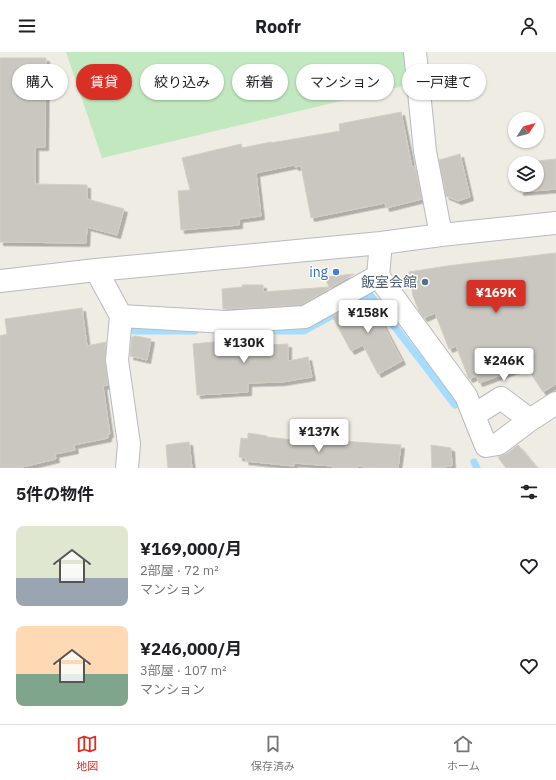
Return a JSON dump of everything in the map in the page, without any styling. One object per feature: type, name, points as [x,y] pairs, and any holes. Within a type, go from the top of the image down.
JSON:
[{"type":"street","points":[[415,52],[425,151],[441,235]]},
{"type":"street","points":[[0,280],[381,243],[556,223]]},
{"type":"street","points":[[381,243],[378,276],[466,396],[486,446],[498,444],[556,403]]},
{"type":"street","points":[[96,270],[121,316],[117,360],[129,444],[127,468]]},
{"type":"street","points":[[121,316],[226,322],[305,317],[378,276]]},
{"type":"street","points":[[474,415],[501,398],[530,420]]},
{"type":"green space","points":[[66,52],[407,52],[407,64],[402,64],[402,86],[394,88],[394,64],[296,64],[296,100],[345,100],[102,158],[82,100],[132,100],[132,64],[76,64],[76,81]]},
{"type":"building","points":[[0,58],[46,58],[46,64],[12,64],[12,100],[46,100],[45,147],[35,147],[35,184],[87,185],[87,199],[124,209],[117,235],[87,227],[86,243],[0,242]]},
{"type":"building","points":[[401,112],[412,167],[415,166],[422,199],[386,208],[385,203],[311,218],[301,166],[295,167],[294,165],[256,173],[261,216],[239,219],[239,225],[181,230],[178,191],[190,190],[182,158],[241,144],[242,148],[340,131],[339,124]]},
{"type":"building","points":[[460,154],[470,197],[458,201],[446,196],[439,160]]},
{"type":"building","points":[[556,159],[556,189],[544,190],[544,160]]},
{"type":"building","points":[[556,253],[556,384],[543,392],[526,366],[479,383],[476,376],[469,379],[456,346],[449,349],[435,313],[424,318],[419,311],[413,296],[409,272]]},
{"type":"building","points":[[354,274],[301,305],[223,309],[222,289],[243,287],[242,285],[263,285],[263,292],[329,287],[325,277]]},
{"type":"building","points":[[362,299],[364,304],[370,300],[402,361],[378,374],[363,345],[351,351],[332,316]]},
{"type":"building","points":[[82,308],[87,346],[106,342],[105,362],[108,385],[103,386],[110,434],[108,434],[108,438],[74,445],[75,450],[55,454],[56,459],[18,468],[0,468],[0,336],[7,334],[5,319]]},
{"type":"building","points":[[264,332],[265,345],[288,344],[288,361],[308,357],[312,377],[282,382],[248,383],[248,392],[197,395],[193,344],[224,341],[224,334]]},
{"type":"building","points":[[136,336],[151,339],[147,360],[130,356],[132,337]]},
{"type":"building","points":[[248,433],[267,437],[311,442],[311,439],[401,445],[398,468],[357,466],[357,468],[333,468],[333,466],[294,463],[294,466],[245,461],[246,458],[239,457],[241,438],[248,439]]},
{"type":"building","points":[[189,442],[192,468],[168,468],[166,445]]},
{"type":"building","points":[[431,445],[451,448],[452,466],[432,468]]},
{"type":"building","points":[[518,445],[537,468],[506,468],[498,457],[506,454]]},
{"type":"waterway","points":[[355,304],[371,296],[455,405]]},
{"type":"waterway","points":[[256,331],[304,331],[339,312]]},
{"type":"waterway","points":[[134,331],[195,331]]},
{"type":"waterway","points":[[474,462],[477,468]]},
{"type":"place","name":"ing","points":[[336,272]]},
{"type":"place","name":"飯室会館","points":[[425,282]]}]
